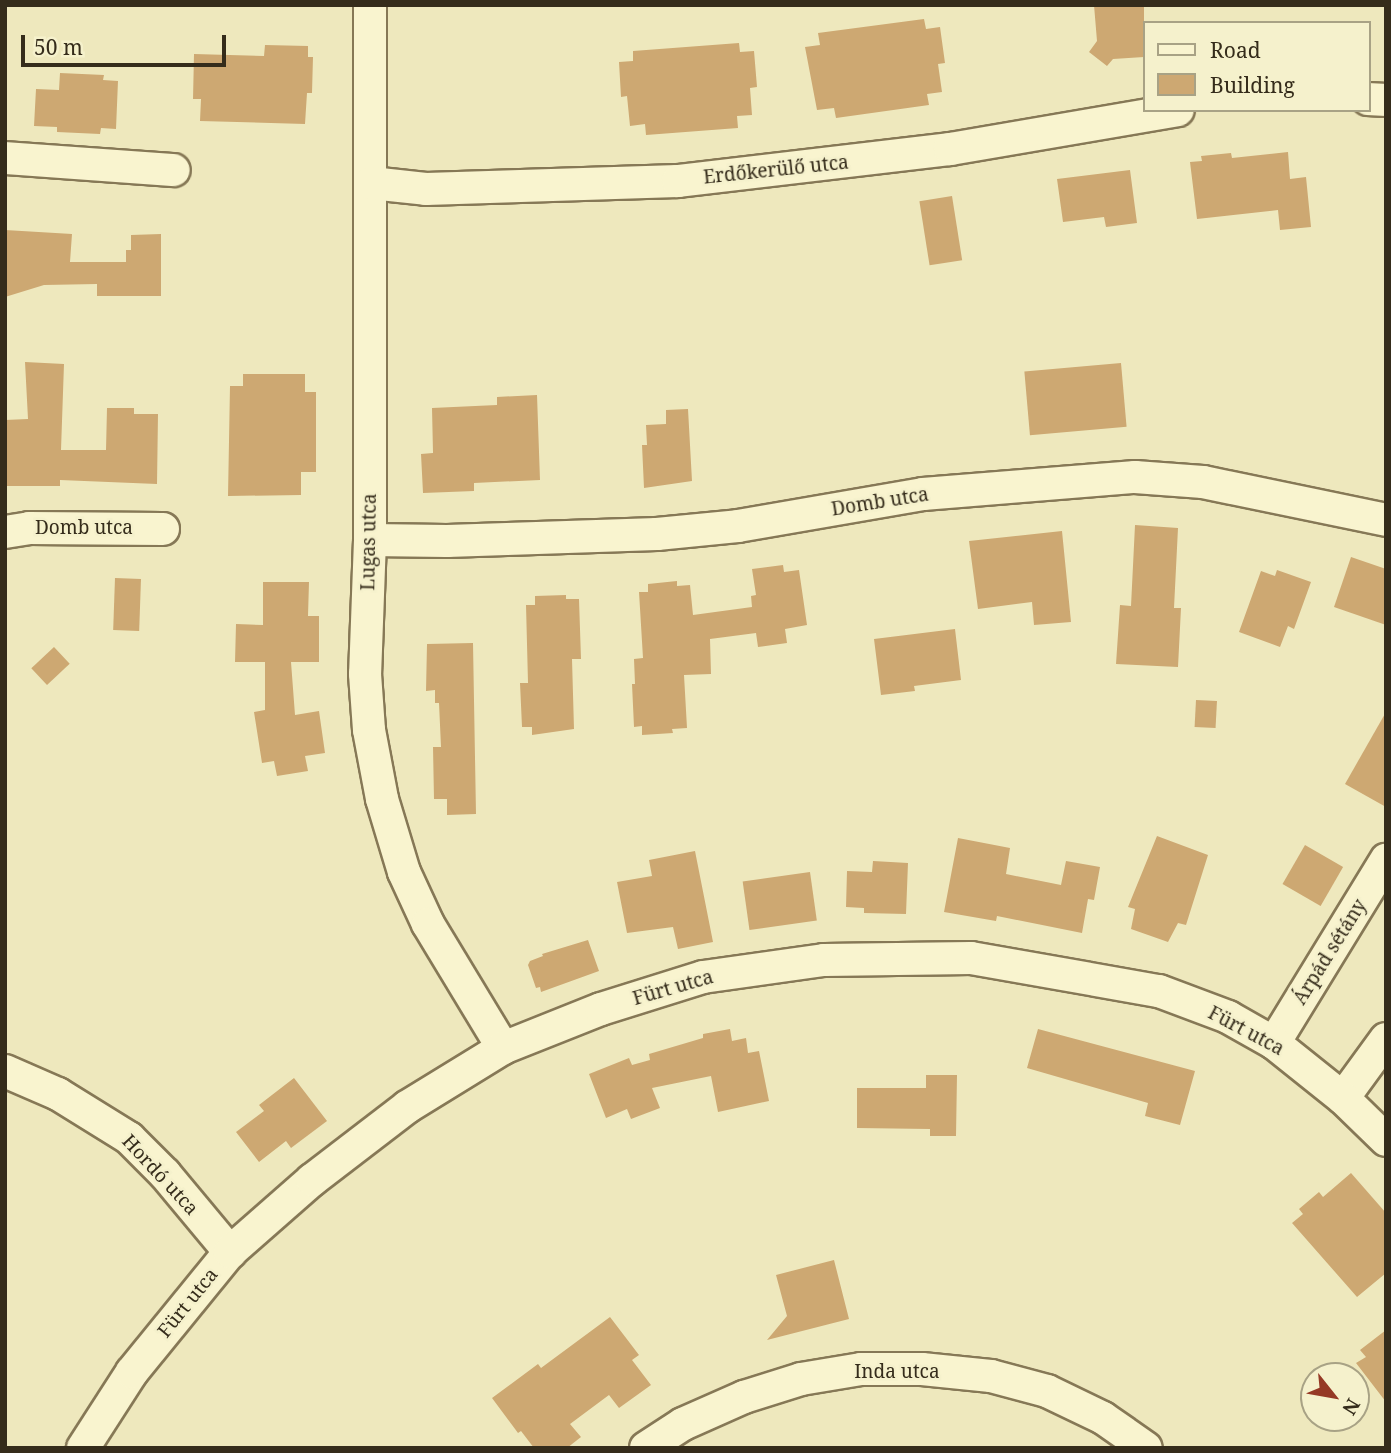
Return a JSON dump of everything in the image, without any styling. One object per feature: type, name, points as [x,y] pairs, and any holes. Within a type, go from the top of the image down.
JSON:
[{"type":"street","name":"Lugas utca","points":[[370,5],[370,540],[365,674],[369,730],[382,799],[404,872],[428,924],[503,1048]]},
{"type":"street","name":"Erdőkerülő utca","points":[[371,183],[426,189],[678,181],[950,149],[1166,112]]},
{"type":"street","points":[[5,158],[174,170]]},
{"type":"street","name":"Domb utca","points":[[370,540],[447,541],[657,534],[738,526],[923,494],[1135,477],[1203,482],[1386,520]]},
{"type":"street","name":"Domb utca","points":[[5,532],[29,528],[163,529]]},
{"type":"street","name":"Árpád sétány","points":[[1274,1043],[1386,860]]},
{"type":"street","name":"Fürt utca","points":[[83,1448],[132,1372],[230,1252],[313,1180],[407,1107],[503,1048],[601,1009],[703,977],[824,960],[971,958],[1159,991],[1228,1017],[1274,1043],[1343,1098],[1386,1140]]},
{"type":"street","points":[[1343,1098],[1386,1039]]},
{"type":"street","name":"Hordó utca","points":[[5,1071],[58,1094],[128,1138],[165,1174],[230,1252]]},
{"type":"street","name":"Inda utca","points":[[646,1448],[683,1424],[744,1397],[801,1379],[861,1369],[922,1369],[991,1376],[1047,1391],[1103,1418],[1146,1448]]},
{"type":"building","points":[[1094,5],[1144,6],[1142,57],[1113,59],[1107,66],[1089,52],[1097,41]]},
{"type":"building","points":[[924,19],[926,29],[940,27],[945,63],[938,64],[942,92],[927,94],[929,105],[836,118],[834,108],[817,110],[805,47],[820,45],[818,33]]},
{"type":"building","points":[[739,43],[740,52],[754,51],[757,87],[750,88],[752,115],[737,116],[738,128],[646,135],[645,124],[630,126],[627,96],[621,97],[619,62],[633,61],[633,51]]},
{"type":"building","points":[[265,45],[308,46],[308,57],[313,57],[312,93],[307,93],[305,124],[200,121],[201,99],[193,99],[194,54],[264,56]]},
{"type":"building","points":[[60,73],[104,75],[103,80],[118,81],[116,129],[101,128],[100,134],[57,132],[57,127],[34,126],[36,89],[59,90]]},
{"type":"building","points":[[1288,152],[1290,179],[1306,177],[1311,227],[1280,230],[1278,210],[1197,219],[1190,162],[1202,161],[1201,156],[1231,153],[1232,158]]},
{"type":"building","points":[[1130,170],[1137,223],[1106,227],[1104,217],[1063,222],[1057,179]]},
{"type":"building","points":[[952,196],[962,260],[930,265],[919,201]]},
{"type":"building","points":[[5,230],[72,234],[70,262],[126,262],[126,250],[131,250],[131,235],[161,234],[161,296],[97,296],[97,284],[44,285],[5,297]]},
{"type":"building","points":[[25,362],[64,364],[61,450],[106,450],[107,408],[134,408],[134,414],[158,414],[157,484],[60,480],[60,486],[7,486],[5,420],[28,419]]},
{"type":"building","points":[[1121,363],[1127,427],[1030,435],[1024,371]]},
{"type":"building","points":[[243,374],[305,374],[305,392],[316,392],[316,472],[301,472],[301,495],[228,496],[230,386],[243,386]]},
{"type":"building","points":[[537,395],[540,480],[474,483],[474,491],[423,493],[421,454],[433,453],[432,408],[497,405],[497,397]]},
{"type":"building","points":[[688,409],[692,481],[644,488],[642,445],[647,445],[646,425],[666,424],[666,410]]},
{"type":"building","points":[[1135,525],[1178,528],[1174,608],[1181,608],[1178,667],[1116,664],[1120,605],[1131,606]]},
{"type":"building","points":[[1062,531],[1071,622],[1034,625],[1032,602],[978,609],[969,541]]},
{"type":"building","points":[[1351,557],[1386,569],[1386,625],[1334,607]]},
{"type":"building","points":[[783,565],[784,572],[799,570],[807,625],[785,629],[787,643],[758,647],[756,633],[710,639],[711,674],[684,675],[687,728],[672,729],[673,733],[642,735],[642,726],[634,727],[632,684],[635,684],[634,659],[643,658],[639,592],[648,592],[648,584],[677,581],[677,586],[690,585],[693,615],[752,607],[751,596],[756,595],[752,569]]},
{"type":"building","points":[[1277,570],[1311,582],[1294,629],[1288,626],[1280,647],[1239,632],[1261,571],[1275,576]]},
{"type":"building","points":[[115,578],[141,579],[139,631],[113,630]]},
{"type":"building","points":[[263,582],[309,582],[308,616],[319,616],[319,662],[291,662],[295,715],[319,711],[325,753],[305,756],[308,771],[277,776],[274,761],[262,763],[254,712],[265,710],[265,662],[235,662],[236,624],[263,625]]},
{"type":"building","points":[[566,595],[566,599],[579,599],[581,659],[572,659],[574,729],[532,735],[532,727],[522,727],[520,683],[528,683],[526,605],[535,605],[535,596]]},
{"type":"building","points":[[955,629],[961,680],[914,686],[915,691],[881,695],[874,639]]},
{"type":"building","points":[[473,643],[476,814],[447,815],[447,799],[434,799],[433,747],[441,747],[439,703],[435,703],[435,690],[426,691],[427,644]]},
{"type":"building","points":[[54,647],[70,664],[47,685],[31,668]]},
{"type":"building","points":[[1196,700],[1217,701],[1216,728],[1195,727]]},
{"type":"building","points":[[1386,712],[1386,807],[1345,784]]},
{"type":"building","points":[[1157,836],[1208,855],[1186,925],[1178,923],[1168,942],[1131,929],[1135,909],[1128,907]]},
{"type":"building","points":[[958,838],[1010,848],[1006,874],[1061,885],[1066,861],[1100,867],[1094,900],[1088,899],[1082,933],[997,916],[996,921],[944,912]]},
{"type":"building","points":[[1305,845],[1343,867],[1321,906],[1282,884]]},
{"type":"building","points":[[695,851],[713,942],[678,949],[673,927],[627,933],[617,882],[652,876],[649,860]]},
{"type":"building","points":[[873,861],[908,863],[906,914],[864,913],[864,908],[846,907],[847,871],[872,872]]},
{"type":"building","points":[[810,872],[817,921],[749,930],[743,881]]},
{"type":"building","points":[[588,940],[599,971],[541,992],[540,987],[536,988],[528,965],[530,961],[543,956],[542,954]]},
{"type":"building","points":[[730,1029],[732,1041],[746,1038],[748,1053],[759,1051],[769,1101],[718,1112],[711,1076],[652,1088],[660,1108],[631,1119],[627,1109],[606,1118],[589,1074],[629,1058],[632,1065],[650,1060],[649,1054],[703,1038],[703,1034]]},
{"type":"building","points":[[1038,1029],[1195,1071],[1180,1125],[1145,1116],[1148,1103],[1027,1068]]},
{"type":"building","points":[[926,1075],[957,1075],[956,1136],[930,1136],[930,1129],[857,1128],[857,1088],[926,1088]]},
{"type":"building","points":[[294,1078],[327,1121],[291,1148],[286,1141],[259,1162],[236,1132],[264,1111],[259,1105]]},
{"type":"building","points":[[1351,1173],[1386,1213],[1386,1273],[1357,1297],[1292,1223],[1303,1214],[1299,1209],[1319,1192],[1323,1197]]},
{"type":"building","points":[[834,1260],[849,1319],[767,1340],[787,1316],[776,1275]]},
{"type":"building","points":[[610,1317],[639,1355],[632,1360],[651,1385],[619,1408],[609,1395],[570,1424],[581,1437],[567,1448],[534,1448],[521,1431],[518,1433],[492,1398],[538,1364],[541,1368]]},
{"type":"building","points":[[1386,1330],[1386,1402],[1370,1381],[1370,1362],[1358,1362],[1366,1357],[1360,1350]]}]
